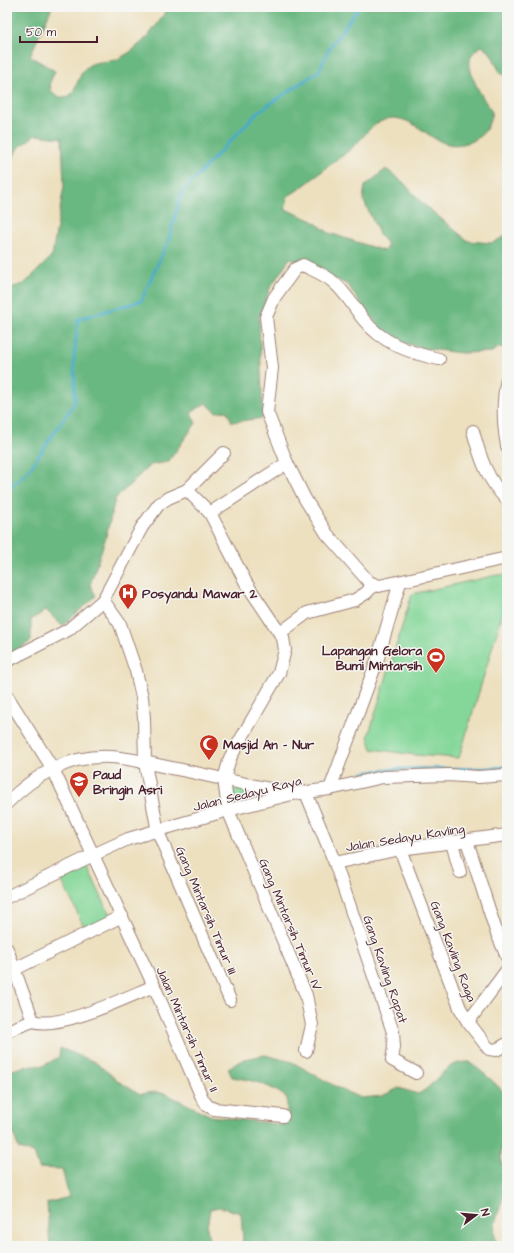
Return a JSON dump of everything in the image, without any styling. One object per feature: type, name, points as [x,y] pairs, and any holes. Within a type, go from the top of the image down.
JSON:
[{"type":"street","points":[[439,359],[414,354],[393,344],[363,320],[344,293],[332,280],[303,265],[294,270],[274,298],[266,317],[272,368],[268,412],[287,462],[305,499],[327,534],[369,582],[374,585],[400,582],[507,558]]},
{"type":"street","points":[[507,378],[504,394],[503,414],[507,446]]},
{"type":"street","points":[[473,431],[480,459],[488,476],[507,500]]},
{"type":"street","points":[[7,661],[68,630],[104,600],[142,527],[159,504],[168,498],[187,490],[224,453]]},
{"type":"street","points":[[210,513],[287,462]]},
{"type":"street","points":[[187,490],[210,513],[246,583],[280,633],[284,643],[282,663],[230,758],[224,779]]},
{"type":"street","points":[[330,789],[377,661],[400,582]]},
{"type":"street","points":[[280,633],[307,613],[355,600],[366,594],[374,585]]},
{"type":"street","name":"Gang Mintarsih Timur III","points":[[104,600],[120,624],[136,671],[142,697],[145,763],[158,832],[230,1000]]},
{"type":"street","name":"Jalan Mintarsih Timur II","points":[[7,696],[53,769],[154,986],[179,1048],[208,1106],[214,1109],[283,1116]]},
{"type":"street","points":[[7,803],[32,780],[53,769],[72,762],[100,757],[110,757],[145,763],[292,794]]},
{"type":"street","name":"Jalan Sedayu Raya","points":[[7,897],[93,855],[128,840],[228,810],[292,794],[330,789],[383,777],[448,775],[478,777],[507,775]]},
{"type":"street","name":"Gang Mintarsih Timur IV","points":[[224,779],[228,810],[306,995],[312,1025],[306,1052]]},
{"type":"street","name":"Jalan Sedayu Kavling","points":[[306,792],[334,863],[400,849],[507,835]]},
{"type":"street","points":[[467,841],[496,931],[507,957]]},
{"type":"street","points":[[452,843],[460,872]]},
{"type":"street","name":"Gang Kavling Raga","points":[[400,849],[460,1008],[468,1022],[489,1049],[503,1047]]},
{"type":"street","name":"Gang Kavling Rapat","points":[[334,863],[393,1032],[394,1047],[392,1060],[416,1073]]},
{"type":"street","points":[[15,969],[122,916]]},
{"type":"street","points":[[7,949],[33,1021]]},
{"type":"street","points":[[468,1022],[507,970]]},
{"type":"street","points":[[7,1031],[33,1021],[46,1022],[78,1016],[154,986]]},
{"type":"green space","points":[[7,7],[52,7],[30,56],[55,71],[50,82],[51,91],[59,97],[69,97],[80,76],[88,66],[95,63],[116,60],[135,48],[154,29],[169,7],[507,7],[507,75],[503,75],[497,67],[490,52],[482,46],[473,53],[470,60],[471,73],[492,112],[485,130],[479,137],[470,142],[458,145],[447,144],[403,120],[392,118],[379,122],[368,131],[357,144],[302,187],[288,196],[285,209],[313,221],[329,233],[384,251],[388,245],[380,236],[363,199],[365,186],[386,169],[403,182],[422,203],[468,241],[492,243],[507,235],[507,348],[499,347],[492,352],[461,353],[421,348],[389,338],[362,306],[348,285],[290,258],[270,288],[259,318],[263,418],[232,422],[227,411],[216,412],[206,403],[191,413],[196,423],[168,462],[150,465],[115,499],[106,537],[90,585],[96,596],[62,626],[46,610],[31,620],[31,641],[7,657],[7,289],[24,284],[52,256],[64,186],[62,138],[35,135],[17,149],[10,166],[7,165]]},
{"type":"green space","name":"Lapangan Gelora Bumi Mintarsih","points":[[497,575],[507,575],[507,599],[459,758],[415,755],[372,749],[368,737],[412,594]]},
{"type":"green space","points":[[228,783],[284,794],[230,807]]},
{"type":"green space","points":[[87,866],[111,917],[85,929],[61,879]]},
{"type":"green space","points":[[60,1048],[95,1062],[121,1083],[140,1094],[156,1092],[166,1094],[211,1116],[284,1125],[287,1116],[287,1098],[281,1093],[261,1084],[232,1077],[228,1068],[245,1059],[265,1055],[292,1062],[342,1090],[361,1098],[382,1096],[399,1088],[418,1094],[425,1090],[441,1074],[453,1065],[470,1062],[501,1089],[507,1099],[508,1113],[501,1150],[501,1161],[506,1177],[506,1183],[494,1231],[498,1246],[240,1246],[243,1240],[241,1213],[219,1207],[210,1209],[207,1227],[210,1246],[50,1246],[47,1203],[69,1197],[62,1169],[39,1168],[34,1153],[19,1149],[7,1116],[7,1071],[33,1065],[43,1066],[59,1057]]},
{"type":"waterway","points":[[7,491],[29,470],[75,402],[74,358],[78,319],[141,301],[169,239],[181,193],[258,112],[319,71],[330,47],[359,7]]},
{"type":"waterway","points":[[363,773],[399,769],[507,767]]},
{"type":"place","name":"Posyandu Mawar 2","points":[[128,610]]},
{"type":"place","name":"Lapangan Gelora Bumi Mintarsih","points":[[436,674]]},
{"type":"place","name":"Masjid An - Nur","points":[[209,761]]},
{"type":"place","name":"Paud Bringin Asri","points":[[79,798]]}]
